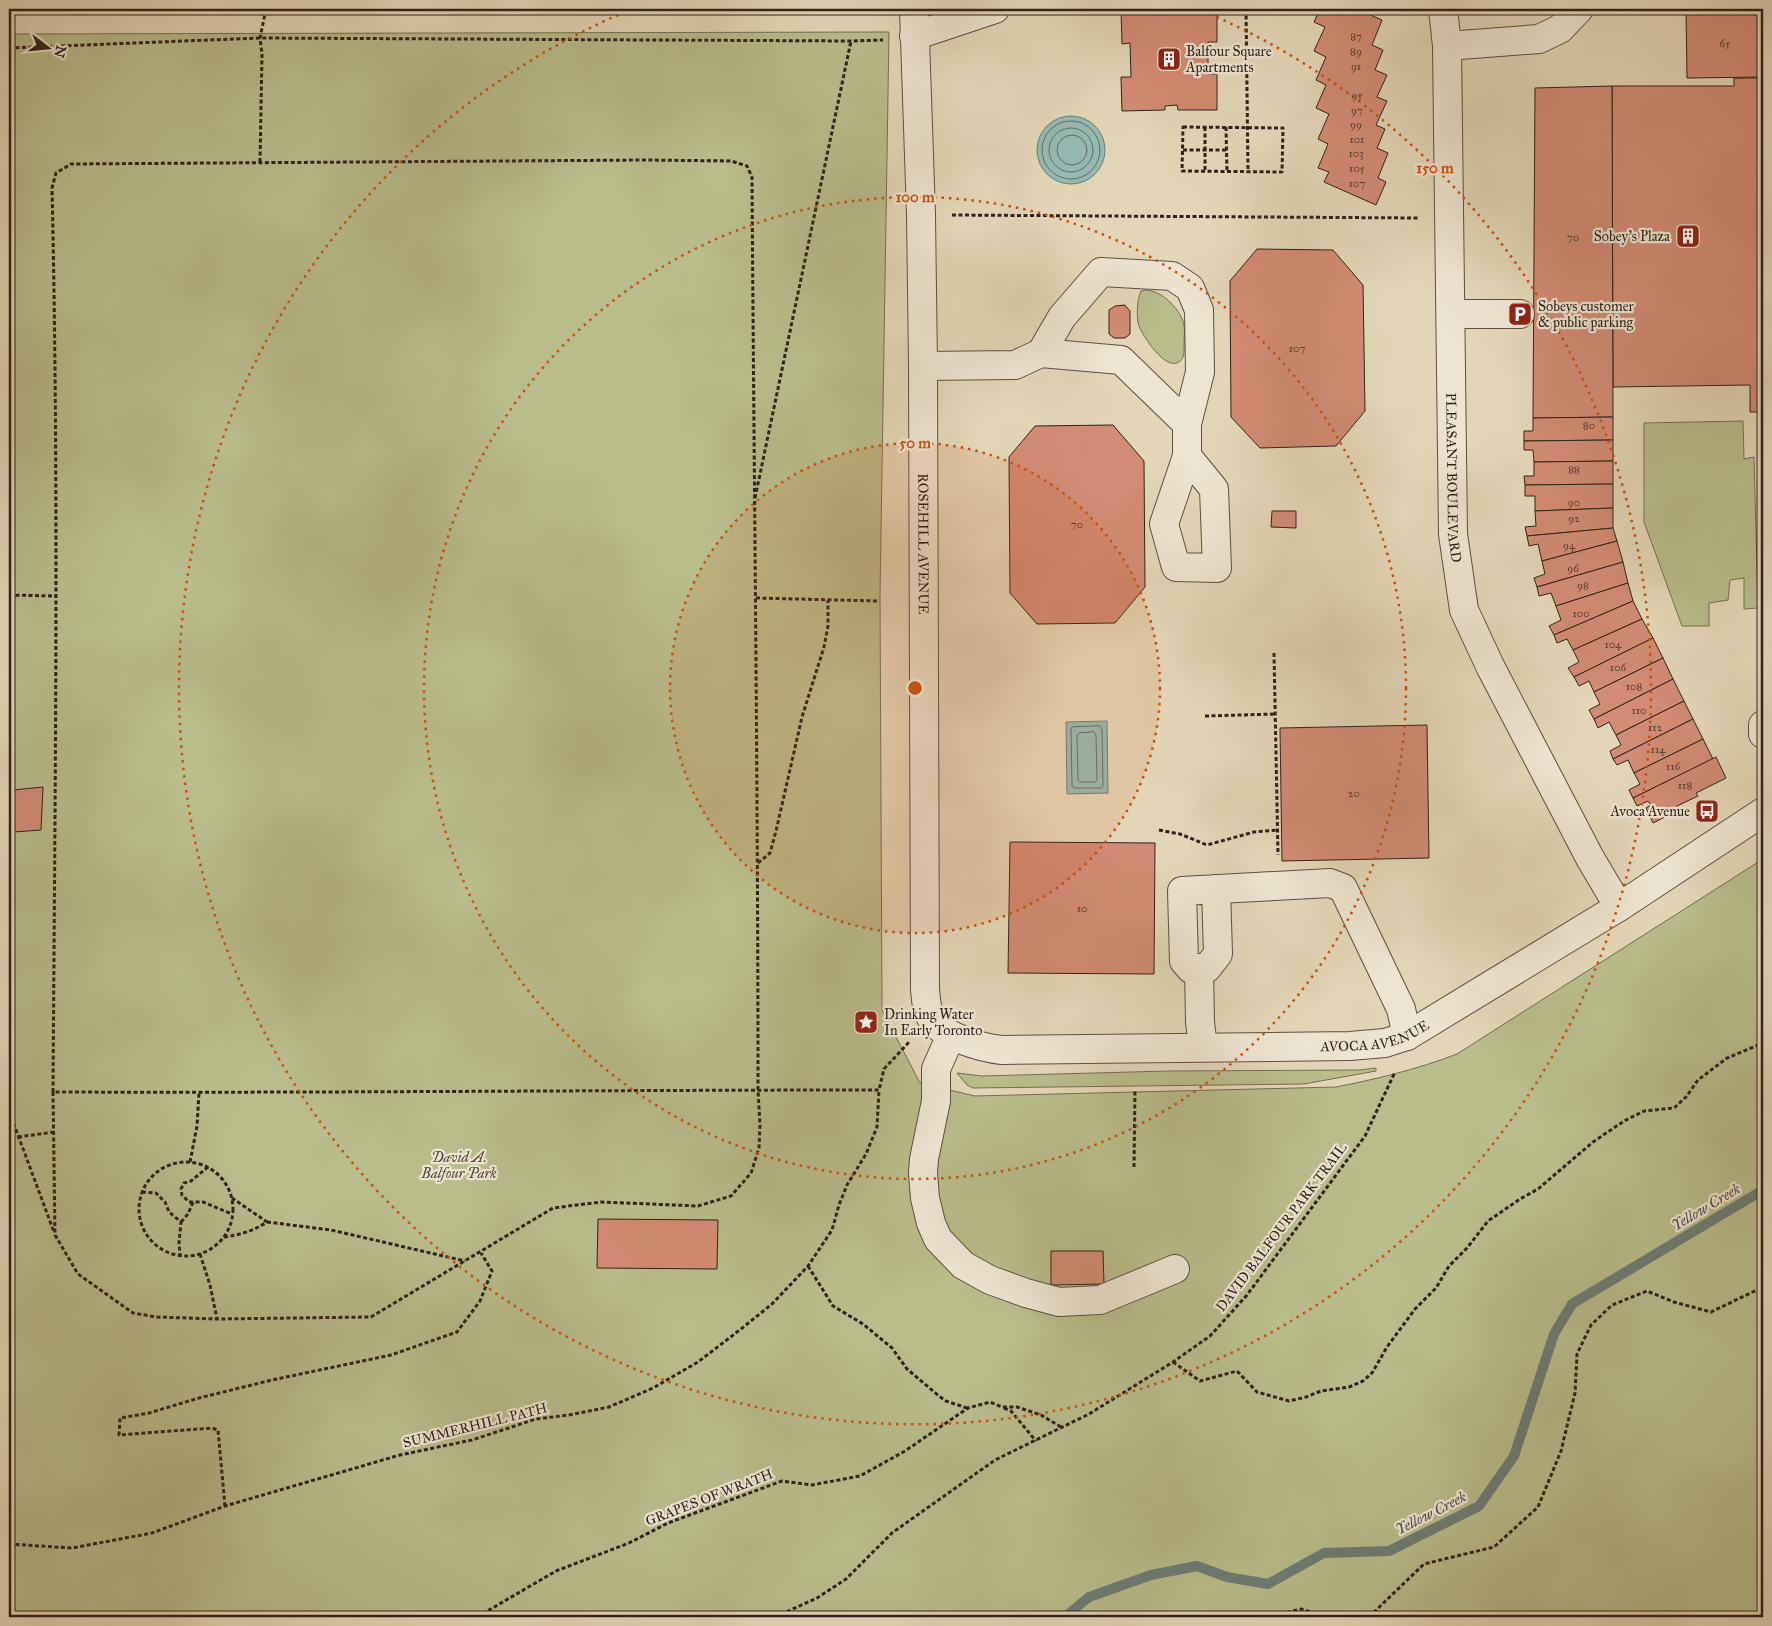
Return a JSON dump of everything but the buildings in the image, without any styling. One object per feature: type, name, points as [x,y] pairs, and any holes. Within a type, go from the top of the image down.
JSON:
[{"type":"street","name":"ROSEHILL AVENUE","points":[[914,9],[921,215],[923,366],[924,989],[926,1000],[941,1027]]},
{"type":"street","points":[[914,36],[995,9]]},
{"type":"street","name":"PLEASANT BOULEVARD","points":[[1443,9],[1447,46],[1453,534],[1464,610],[1490,666],[1586,849],[1619,907]]},
{"type":"street","points":[[1447,46],[1539,39],[1560,29],[1580,9]]},
{"type":"street","points":[[1042,353],[1062,317],[1101,272],[1172,276],[1190,288],[1199,310],[1200,372],[1187,424],[1187,456]]},
{"type":"street","points":[[1450,314],[1520,314]]},
{"type":"street","points":[[923,366],[1016,365],[1042,353],[1121,360],[1187,424]]},
{"type":"street","points":[[1763,725],[1763,734]]},
{"type":"street","name":"AVOCA AVENUE","points":[[941,1027],[987,1048],[1002,1050],[1368,1045],[1386,1043],[1407,1036],[1619,907],[1763,812]]},
{"type":"street","points":[[1203,1047],[1200,1022],[1199,968],[1191,969],[1184,961],[1182,891],[1330,883],[1343,888],[1401,1009],[1407,1036]]},
{"type":"street","points":[[941,1027],[936,1069],[936,1101],[924,1159],[925,1198],[931,1222],[938,1239],[963,1265],[990,1280],[1059,1302],[1100,1300],[1175,1269]]},
{"type":"path","points":[[260,162],[262,54],[260,38],[266,9]]},
{"type":"path","points":[[1246,9],[1248,172]]},
{"type":"path","points":[[9,48],[260,38],[886,40]]},
{"type":"path","points":[[754,504],[851,41]]},
{"type":"path","points":[[1182,127],[1226,127],[1283,128],[1282,172],[1182,171],[1182,127]]},
{"type":"path","points":[[1205,127],[1205,172]]},
{"type":"path","points":[[1226,127],[1227,172]]},
{"type":"path","points":[[1183,150],[1227,150]]},
{"type":"path","points":[[9,1111],[55,1235],[78,1274],[133,1313],[156,1317],[217,1319],[371,1317],[466,1262],[553,1208],[601,1202],[698,1206],[731,1196],[751,1173],[759,1148],[760,1125],[758,1090],[752,177],[747,166],[731,161],[260,162],[71,164],[56,173],[52,188],[56,596],[53,1092],[55,1235]]},
{"type":"path","points":[[921,215],[1419,218]]},
{"type":"path","points":[[9,595],[56,596]]},
{"type":"path","points":[[756,598],[878,601]]},
{"type":"path","points":[[758,863],[770,853],[776,831],[802,717],[824,647],[828,626],[828,600]]},
{"type":"path","points":[[1274,653],[1279,886]]},
{"type":"path","points":[[1205,716],[1275,714]]},
{"type":"path","points":[[1160,830],[1180,834],[1207,845],[1254,832],[1278,830]]},
{"type":"path","name":"SUMMERHILL PATH","points":[[9,1544],[72,1548],[152,1533],[225,1506],[400,1455],[472,1440],[536,1420],[569,1416],[609,1407],[653,1388],[698,1362],[741,1329],[772,1304],[808,1266],[832,1230],[847,1185],[866,1154],[878,1127],[879,1090],[884,1069],[941,1027]]},
{"type":"path","name":"DAVID BALFOUR PARK TRAIL","points":[[775,1617],[817,1598],[846,1578],[892,1533],[995,1460],[1089,1414],[1173,1362],[1210,1336],[1247,1295],[1365,1136],[1396,1068],[1407,1036]]},
{"type":"path","points":[[1173,1362],[1200,1381],[1238,1371],[1256,1392],[1289,1401],[1363,1381],[1372,1373],[1415,1309],[1436,1288],[1449,1266],[1467,1248],[1488,1221],[1538,1189],[1593,1142],[1624,1121],[1644,1111],[1674,1108],[1686,1097],[1698,1080],[1727,1058],[1763,1043]]},
{"type":"path","points":[[1134,1167],[1135,1089]]},
{"type":"path","points":[[53,1092],[879,1090]]},
{"type":"path","points":[[190,1162],[197,1126],[199,1092]]},
{"type":"path","points":[[18,1137],[54,1132]]},
{"type":"path","points":[[190,1162],[208,1167],[221,1177],[229,1189],[232,1198],[232,1214],[227,1233],[217,1245],[200,1254],[189,1256],[174,1255],[161,1249],[149,1238],[142,1224],[140,1208],[142,1192],[150,1178],[162,1168],[177,1163],[190,1162]]},
{"type":"path","points":[[208,1167],[191,1181],[184,1183],[181,1189],[182,1195],[189,1202],[203,1202],[232,1214]]},
{"type":"path","points":[[142,1192],[156,1193],[165,1202],[169,1212],[181,1222]]},
{"type":"path","points":[[232,1198],[267,1222],[330,1230],[466,1262]]},
{"type":"path","points":[[180,1255],[181,1222],[188,1214],[193,1202]]},
{"type":"path","points":[[224,1237],[248,1232],[267,1222]]},
{"type":"path","points":[[225,1506],[218,1430],[212,1428],[119,1435],[120,1418],[149,1413],[272,1380],[391,1354],[457,1332],[480,1301],[492,1272],[481,1253]]},
{"type":"path","points":[[200,1254],[210,1285],[217,1319]]},
{"type":"path","points":[[808,1266],[833,1306],[863,1324],[892,1348],[907,1369],[939,1396],[946,1401],[968,1408]]},
{"type":"path","points":[[1369,1617],[1424,1564],[1494,1547],[1538,1507],[1561,1451],[1575,1393],[1577,1354],[1590,1325],[1612,1305],[1647,1291],[1674,1302],[1711,1312],[1763,1287]]},
{"type":"path","name":"GRAPES OF WRATH","points":[[478,1617],[556,1571],[629,1543],[668,1523],[756,1490],[782,1481],[812,1485],[860,1476],[905,1451],[968,1408],[990,1402],[1002,1407],[1017,1407],[1041,1415],[1062,1428]]},
{"type":"path","points":[[1002,1407],[1011,1411],[1036,1441]]},
{"type":"path","points":[[1268,1617],[1302,1609],[1328,1617]]},
{"type":"green space","name":"David A. Balfour Park","points":[[889,32],[880,595],[882,1010],[920,1083],[975,1096],[1336,1087],[1367,1081],[1457,1054],[1763,859],[1763,1612],[1755,1617],[9,1617],[9,34]]},
{"type":"green space","points":[[1147,290],[1158,293],[1172,304],[1183,321],[1184,352],[1179,362],[1167,362],[1161,357],[1139,326],[1137,313],[1139,299],[1141,291]]},
{"type":"green space","points":[[1743,421],[1744,459],[1754,457],[1758,608],[1744,609],[1744,578],[1730,580],[1728,600],[1709,603],[1709,626],[1682,626],[1644,522],[1644,423]]},
{"type":"green space","points":[[1376,1068],[1376,1071],[1304,1084],[973,1088],[967,1085],[957,1073],[982,1076],[1169,1071],[1359,1070]]},
{"type":"water","points":[[1071,116],[1084,119],[1095,126],[1102,137],[1105,150],[1102,163],[1095,174],[1084,181],[1071,184],[1058,181],[1047,174],[1040,163],[1037,150],[1040,137],[1047,126],[1058,119]]},
{"type":"water","points":[[1107,721],[1108,793],[1067,794],[1066,722]]},
{"type":"waterway","name":"Yellow Creek","points":[[1065,1617],[1089,1597],[1151,1575],[1197,1566],[1227,1577],[1268,1584],[1324,1553],[1389,1551],[1479,1506],[1514,1456],[1554,1334],[1572,1304],[1763,1190]]},
{"type":"place","name":"Balfour Square Apartments","points":[[1169,59]]},
{"type":"place","name":"Sobey's Plaza","points":[[1688,236]]},
{"type":"place","name":"Sobeys customer & public parking","points":[[1520,314]]},
{"type":"place","name":"Avoca Avenue","points":[[1707,811]]},
{"type":"place","name":"Drinking Water In Early Toronto","points":[[866,1022]]}]
